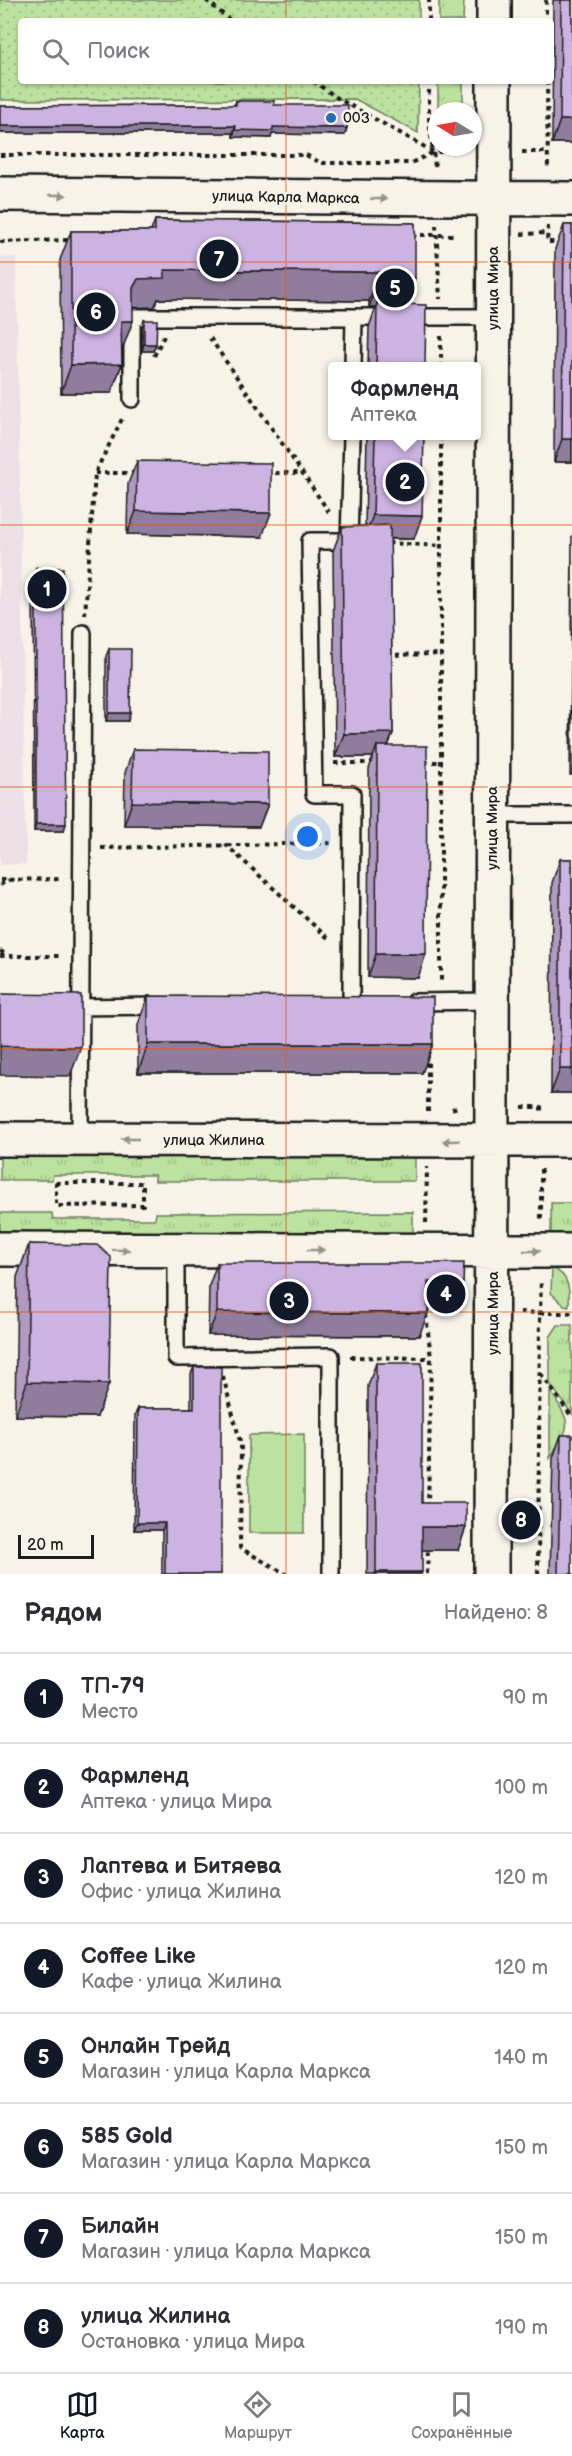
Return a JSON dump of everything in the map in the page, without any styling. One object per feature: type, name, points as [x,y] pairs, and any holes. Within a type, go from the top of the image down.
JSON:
[{"type":"main road","points":[[494,0],[494,18]]},
{"type":"main road","name":"улица Мира","points":[[491,1574],[494,1139],[492,815],[494,84]]},
{"type":"main road","name":"улица Карла Маркса","points":[[0,194],[572,199]]},
{"type":"main road","name":"улица Жилина","points":[[0,1139],[572,1140]]},
{"type":"main road","points":[[0,1249],[572,1251]]},
{"type":"lane","points":[[132,399],[132,317],[494,317]]},
{"type":"lane","points":[[353,362],[354,317]]},
{"type":"lane","points":[[351,1003],[352,794],[314,795],[310,542],[349,541],[352,440]]},
{"type":"lane","points":[[80,1138],[83,633]]},
{"type":"lane","points":[[492,815],[572,815]]},
{"type":"lane","points":[[396,1002],[493,1001]]},
{"type":"lane","points":[[58,1007],[175,1005]]},
{"type":"lane","points":[[176,1251],[176,1358],[331,1356],[330,1574]]},
{"type":"path","points":[[206,0],[227,18]]},
{"type":"path","points":[[429,0],[429,18]]},
{"type":"path","points":[[546,0],[546,18]]},
{"type":"path","points":[[317,84],[339,99],[428,149]]},
{"type":"path","points":[[429,84],[429,102]]},
{"type":"path","points":[[547,84],[548,172]]},
{"type":"path","points":[[521,152],[548,152]]},
{"type":"path","points":[[0,156],[306,155],[321,163],[411,163],[428,155]]},
{"type":"path","points":[[434,156],[435,167]]},
{"type":"path","points":[[520,234],[548,233],[547,242],[572,243]]},
{"type":"path","points":[[405,236],[453,235]]},
{"type":"path","points":[[0,242],[80,240]]},
{"type":"path","points":[[196,317],[349,541],[441,546]]},
{"type":"path","points":[[441,440],[441,1002]]},
{"type":"path","points":[[83,633],[95,473],[141,473]]},
{"type":"path","points":[[256,473],[303,473]]},
{"type":"path","points":[[383,655],[441,654]]},
{"type":"path","points":[[418,762],[441,762]]},
{"type":"path","points":[[312,764],[382,763]]},
{"type":"path","points":[[82,848],[351,843]]},
{"type":"path","points":[[224,844],[352,960]]},
{"type":"path","points":[[0,880],[82,878]]},
{"type":"path","points":[[0,885],[10,880]]},
{"type":"path","points":[[0,954],[82,956]]},
{"type":"path","points":[[426,1250],[428,1051]]},
{"type":"path","points":[[541,1165],[541,1226]]},
{"type":"path","points":[[56,1183],[143,1183],[143,1205],[56,1206],[56,1183]]},
{"type":"path","points":[[538,1574],[541,1279]]},
{"type":"path","points":[[425,1298],[431,1358],[428,1517]]},
{"type":"path","points":[[425,1310],[461,1311]]},
{"type":"path","points":[[518,1312],[572,1313]]},
{"type":"path","points":[[331,1356],[431,1358]]},
{"type":"path","points":[[218,1358],[241,1445],[240,1548],[286,1574]]},
{"type":"path","points":[[540,1373],[572,1418]]},
{"type":"path","points":[[427,1574],[428,1540]]},
{"type":"shaded area","points":[[16,257],[26,864],[0,865],[0,258]]},
{"type":"green space","points":[[0,0],[419,0],[419,18],[18,18],[18,84],[419,84],[418,133],[355,99],[0,100]]},
{"type":"green space","points":[[439,0],[464,0],[463,18],[439,18]]},
{"type":"green space","points":[[438,84],[463,84],[463,102],[438,102]]},
{"type":"green space","points":[[0,1154],[415,1154],[415,1181],[155,1181],[155,1175],[53,1175],[52,1180],[0,1180]]},
{"type":"green space","points":[[551,1203],[572,1203],[572,1235],[551,1235]]},
{"type":"green space","points":[[413,1212],[413,1234],[0,1235],[0,1213],[52,1213],[53,1219],[155,1219],[156,1213]]},
{"type":"green space","points":[[552,1268],[562,1274],[567,1283],[569,1306],[564,1305],[551,1293]]},
{"type":"green space","points":[[558,1325],[572,1325],[572,1414],[550,1384],[550,1337]]},
{"type":"green space","points":[[550,1390],[562,1411],[566,1424],[562,1437],[550,1458]]},
{"type":"green space","points":[[304,1434],[304,1533],[249,1533],[249,1435]]},
{"type":"building","points":[[561,0],[572,0],[572,120],[560,120]]},
{"type":"building","points":[[236,101],[274,101],[274,105],[348,105],[347,128],[273,127],[273,131],[235,130],[236,126],[0,126],[0,106],[236,105]]},
{"type":"building","points":[[155,220],[415,223],[415,278],[380,278],[380,272],[165,270],[165,278],[138,279],[133,288],[133,321],[121,321],[122,364],[71,365],[71,231],[155,231]]},
{"type":"building","points":[[564,225],[572,225],[572,439],[562,439]]},
{"type":"building","points":[[377,303],[426,305],[425,362],[376,362]]},
{"type":"building","points":[[144,320],[157,320],[156,344],[144,344]]},
{"type":"building","points":[[375,440],[424,440],[422,516],[373,515]]},
{"type":"building","points":[[137,461],[271,463],[271,513],[136,511]]},
{"type":"building","points":[[390,525],[393,733],[344,734],[342,527]]},
{"type":"building","points":[[36,568],[63,568],[66,824],[36,824]]},
{"type":"building","points":[[109,649],[131,649],[130,713],[109,713]]},
{"type":"building","points":[[377,746],[427,746],[426,954],[376,954]]},
{"type":"building","points":[[133,749],[268,751],[268,804],[132,802]]},
{"type":"building","points":[[560,859],[572,859],[572,1069],[560,1069]]},
{"type":"building","points":[[0,994],[81,995],[81,1047],[0,1046]]},
{"type":"building","points":[[148,996],[433,997],[433,1044],[148,1044]]},
{"type":"building","points":[[29,1244],[97,1245],[111,1257],[109,1384],[27,1382]]},
{"type":"building","points":[[217,1263],[464,1263],[463,1283],[428,1282],[428,1313],[217,1312]]},
{"type":"building","points":[[376,1363],[422,1363],[422,1503],[466,1503],[466,1527],[422,1527],[422,1572],[376,1572]]},
{"type":"building","points":[[194,1367],[221,1367],[221,1574],[165,1574],[165,1523],[137,1523],[138,1408],[194,1408]]},
{"type":"building","points":[[561,1435],[572,1435],[572,1574],[558,1574]]},
{"type":"place","name":"003","points":[[331,118]]},
{"type":"place","name":"Билайн","points":[[219,259]]},
{"type":"place","name":"Онлайн Трейд","points":[[395,288]]},
{"type":"place","name":"585 Gold","points":[[96,312]]},
{"type":"place","name":"Фармленд","points":[[405,482]]},
{"type":"place","name":"ТП-79","points":[[47,589]]},
{"type":"place","name":"Coffee Like","points":[[446,1294]]},
{"type":"place","name":"Лаптева и Битяева","points":[[289,1301]]},
{"type":"place","name":"улица Жилина","points":[[521,1520]]}]
